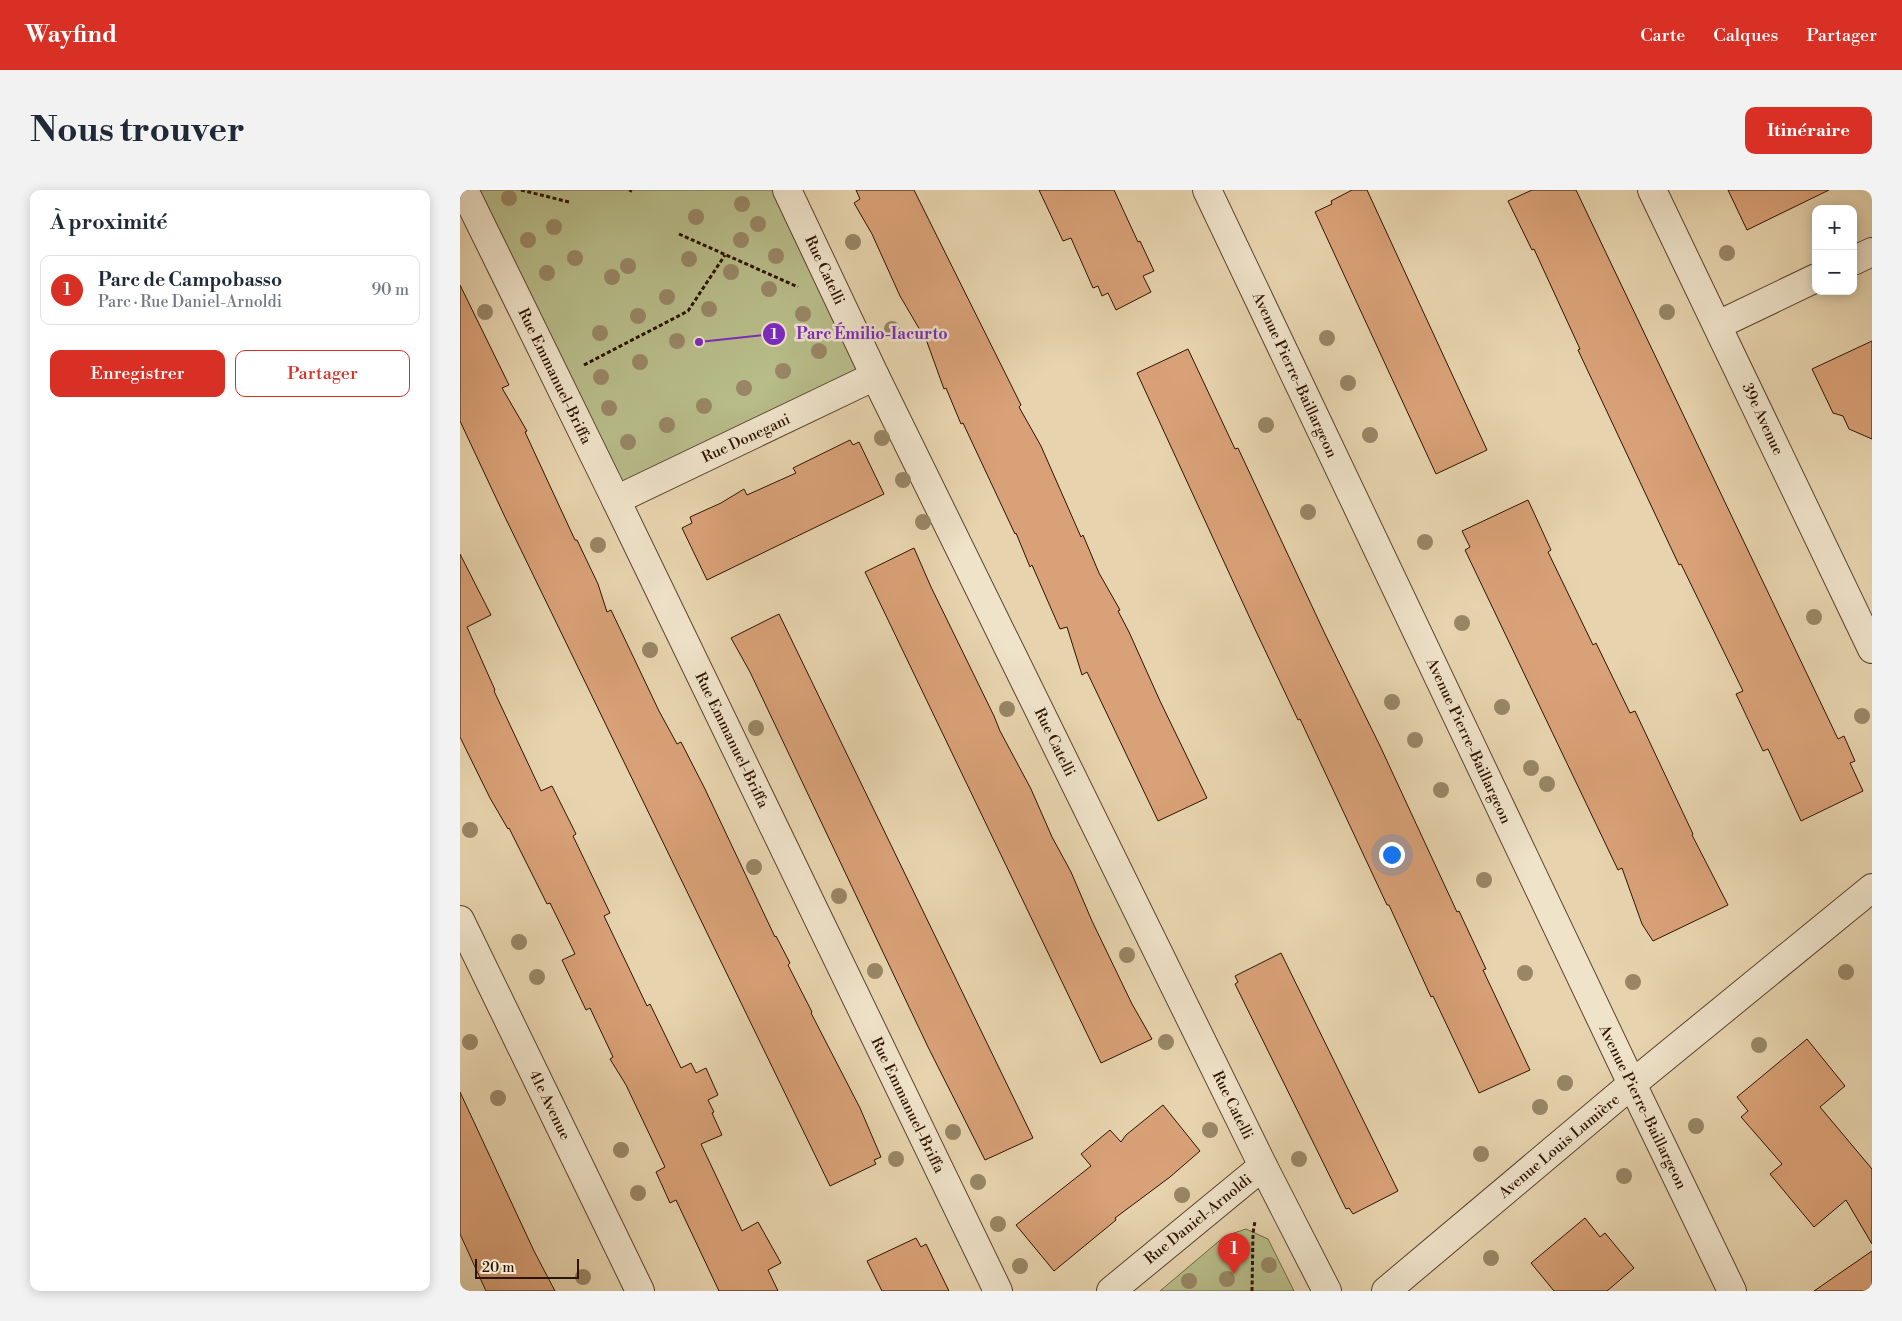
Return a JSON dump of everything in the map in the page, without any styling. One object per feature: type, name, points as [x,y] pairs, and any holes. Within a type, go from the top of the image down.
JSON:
[{"type":"street","name":"Rue Emmanuel-Briffa","points":[[464,190],[998,1291]]},
{"type":"street","name":"Rue Catelli","points":[[787,190],[875,376],[1263,1166],[1327,1291]]},
{"type":"street","name":"Avenue Pierre-Baillargeon","points":[[1207,190],[1732,1291]]},
{"type":"street","name":"39e Avenue","points":[[1652,190],[1872,649]]},
{"type":"street","points":[[1857,258],[1872,252]]},
{"type":"street","points":[[1718,325],[1812,280]]},
{"type":"street","name":"Rue Donegani","points":[[616,500],[875,376]]},
{"type":"street","name":"Avenue Louis Lumière","points":[[1386,1291],[1632,1084],[1872,888]]},
{"type":"street","name":"41e Avenue","points":[[460,920],[640,1291]]},
{"type":"street","name":"Rue Daniel-Arnoldi","points":[[1110,1291],[1263,1166]]},
{"type":"path","points":[[521,190],[569,202]]},
{"type":"path","points":[[680,234],[842,307]]},
{"type":"path","points":[[556,379],[688,311],[725,255]]},
{"type":"path","points":[[1252,1291],[1253,1234],[1256,1214]]},
{"type":"green space","points":[[464,190],[787,190],[875,376],[616,500]]},
{"type":"green space","points":[[1246,1229],[1268,1239],[1294,1291],[1160,1291],[1225,1236]]},
{"type":"building","points":[[856,190],[914,190],[1021,405],[1019,407],[1041,446],[1081,537],[1083,535],[1099,573],[1120,610],[1118,611],[1207,798],[1158,821],[1087,672],[1082,675],[1067,627],[1060,629],[1032,565],[1030,567],[1016,533],[963,423],[961,424],[946,388],[944,389],[927,342],[900,296],[872,234],[854,203],[860,199]]},
{"type":"building","points":[[1039,190],[1114,190],[1138,242],[1140,241],[1154,271],[1143,276],[1151,292],[1116,310],[1108,293],[1102,296],[1098,286],[1093,288],[1071,238],[1063,241]]},
{"type":"building","points":[[1352,190],[1367,190],[1487,450],[1436,474],[1315,212],[1332,204],[1331,201]]},
{"type":"building","points":[[1532,190],[1576,190],[1838,739],[1844,736],[1855,761],[1850,763],[1863,791],[1801,821],[1768,749],[1763,751],[1736,694],[1743,691],[1681,564],[1679,565],[1578,350],[1580,349],[1534,249],[1532,250],[1508,201]]},
{"type":"building","points":[[1728,190],[1829,190],[1747,230]]},
{"type":"building","points":[[460,285],[509,385],[502,388],[527,431],[525,432],[575,540],[577,540],[598,584],[607,612],[611,610],[659,711],[677,744],[681,742],[705,789],[775,937],[790,963],[788,965],[811,1013],[860,1108],[881,1157],[874,1160],[876,1164],[830,1186],[460,421]]},
{"type":"building","points":[[1872,341],[1872,439],[1849,429],[1843,416],[1833,413],[1812,369]]},
{"type":"building","points":[[1188,349],[1235,449],[1238,448],[1457,912],[1459,911],[1486,969],[1483,970],[1530,1070],[1479,1093],[1433,996],[1431,997],[1300,719],[1298,720],[1137,373]]},
{"type":"building","points":[[850,440],[853,445],[859,442],[884,494],[707,580],[682,528],[692,523],[690,517],[721,503],[744,489],[747,495],[796,473],[793,468]]},
{"type":"building","points":[[1528,500],[1551,550],[1548,552],[1593,645],[1596,643],[1630,713],[1635,711],[1692,835],[1728,905],[1653,941],[1642,924],[1622,868],[1618,870],[1465,550],[1470,547],[1462,531]]},
{"type":"building","points":[[914,548],[1000,731],[1031,789],[1052,837],[1071,872],[1132,1004],[1152,1039],[1101,1063],[865,572]]},
{"type":"building","points":[[460,554],[491,615],[467,627],[494,691],[541,791],[552,786],[576,834],[573,836],[610,913],[604,916],[647,1006],[650,1004],[681,1068],[691,1063],[696,1073],[706,1068],[718,1095],[708,1100],[722,1135],[701,1144],[742,1231],[758,1222],[781,1263],[768,1270],[778,1291],[719,1291],[676,1200],[670,1203],[656,1172],[665,1167],[626,1085],[610,1059],[613,1057],[590,1008],[586,1010],[562,960],[575,954],[550,903],[547,904],[509,828],[490,798],[460,737]]},
{"type":"building","points":[[779,614],[1033,1138],[985,1160],[928,1047],[750,672],[731,638]]},
{"type":"building","points":[[1281,953],[1398,1191],[1353,1214],[1349,1208],[1346,1209],[1235,984],[1238,982],[1235,976]]},
{"type":"building","points":[[1807,1039],[1845,1086],[1820,1107],[1872,1169],[1872,1244],[1846,1200],[1814,1227],[1770,1174],[1782,1164],[1741,1117],[1748,1111],[1737,1097]]},
{"type":"building","points":[[460,1092],[534,1251],[555,1291],[486,1291],[460,1234]]},
{"type":"building","points":[[1163,1105],[1200,1151],[1170,1177],[1115,1218],[1116,1220],[1054,1271],[1016,1225],[1091,1166],[1081,1154],[1110,1130],[1121,1142],[1126,1135]]},
{"type":"building","points":[[1585,1218],[1600,1237],[1605,1233],[1634,1268],[1607,1291],[1554,1291],[1531,1263]]},
{"type":"building","points":[[916,1238],[921,1247],[926,1244],[949,1291],[882,1291],[867,1261]]},
{"type":"building","points":[[1872,1251],[1872,1291],[1814,1291]]},
{"type":"place","name":"Parc Émilio-Iacurto","points":[[699,342]]},
{"type":"place","name":"Parc de Campobasso","points":[[1234,1274]]}]
